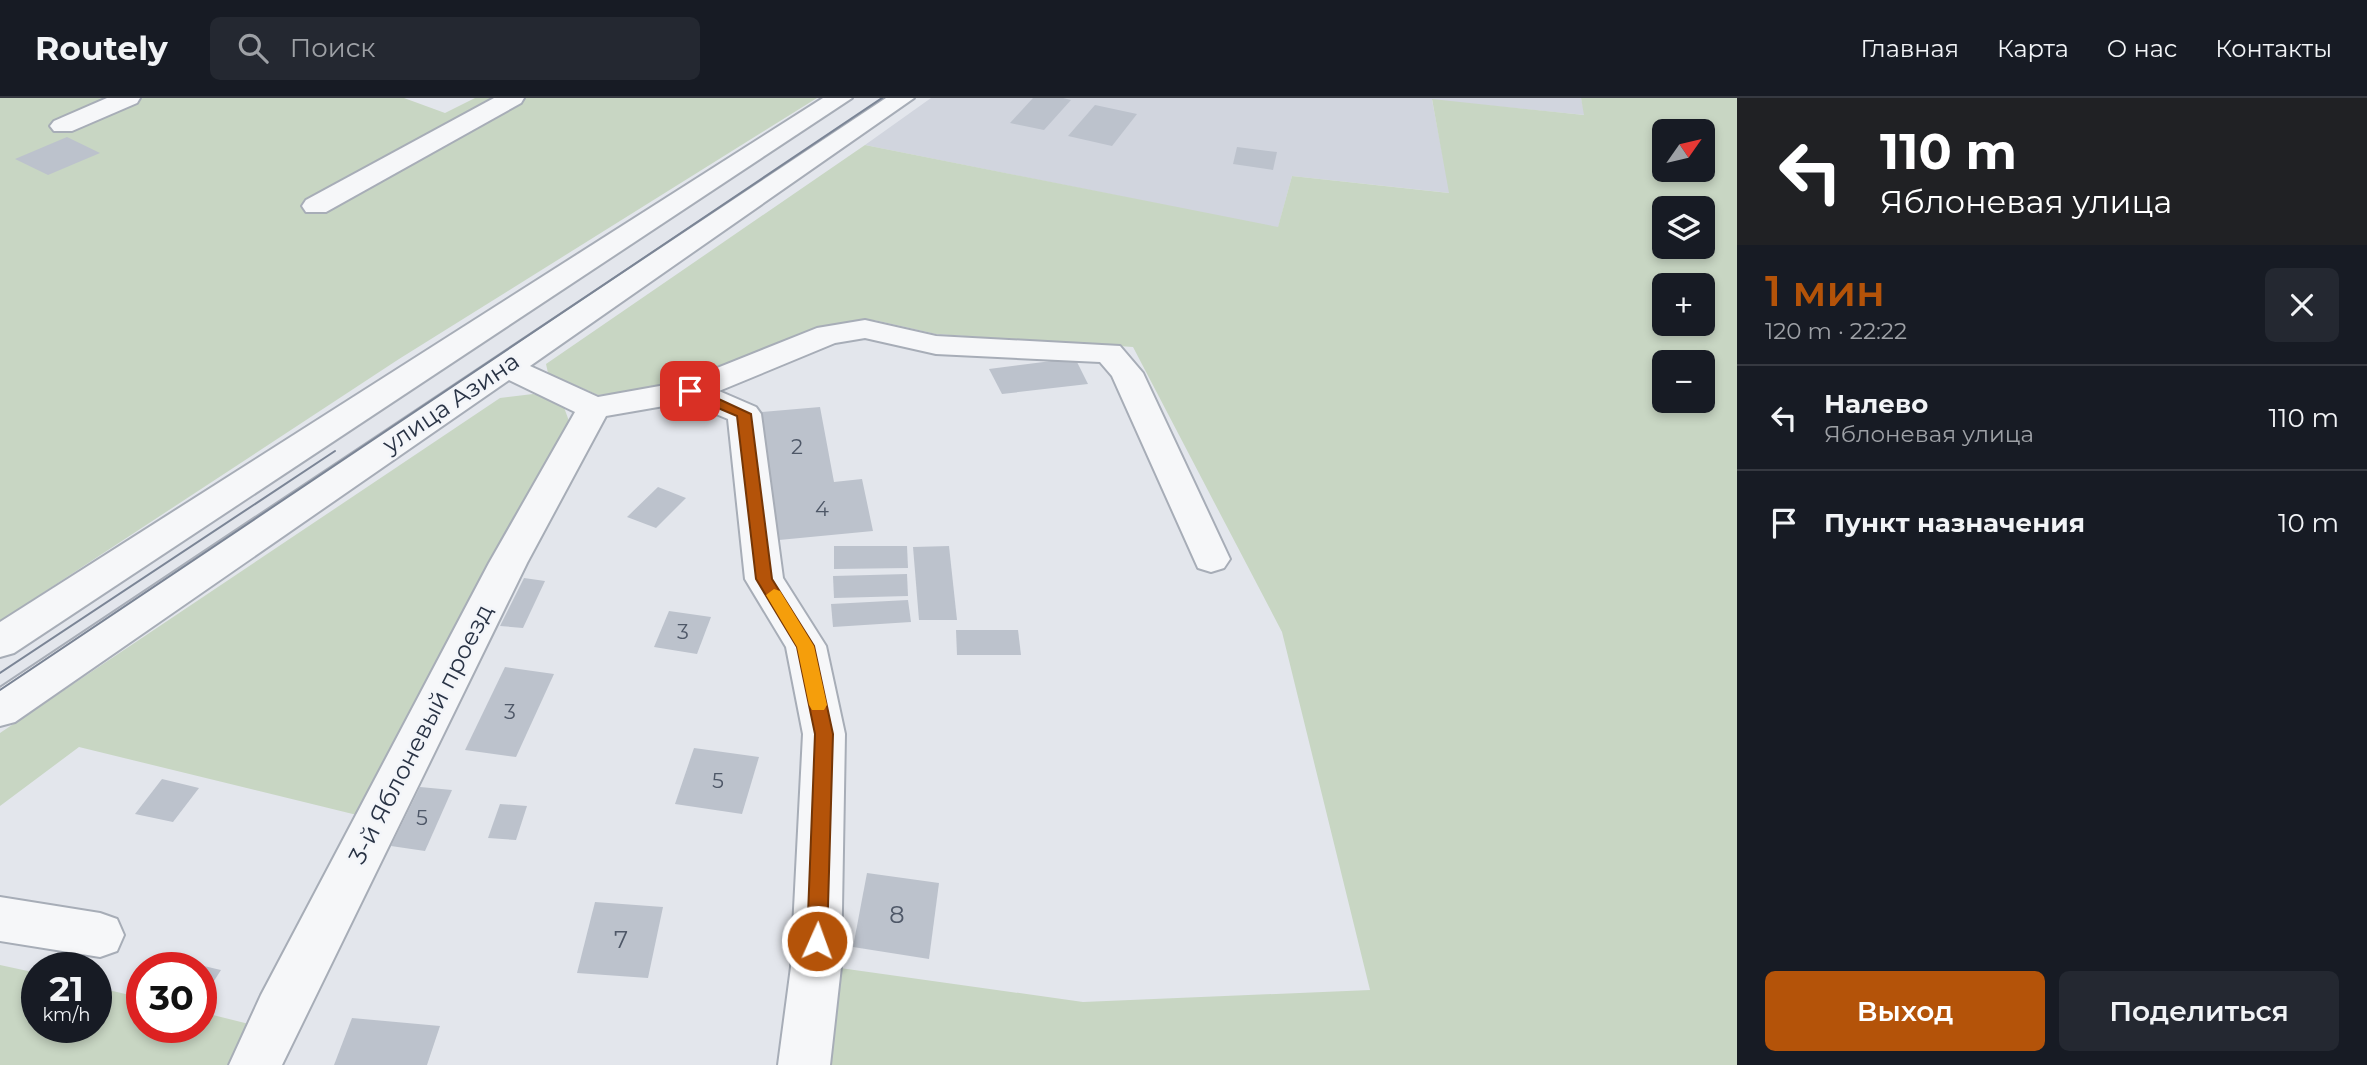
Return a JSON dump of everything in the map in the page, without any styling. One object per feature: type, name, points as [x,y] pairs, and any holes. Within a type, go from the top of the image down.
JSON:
[{"type":"street","points":[[63,126],[128,98]]},
{"type":"street","points":[[316,206],[512,98]]},
{"type":"street","name":"улица Азина","points":[[0,642],[840,98]]},
{"type":"street","name":"улица Азина","points":[[0,710],[902,98]]},
{"type":"street","points":[[505,366],[594,408],[690,391],[828,335],[865,329],[936,345],[1109,352],[1127,373],[1211,559]]},
{"type":"street","points":[[690,391],[744,414],[764,579],[806,646],[824,734],[816,967],[804,1065]]},
{"type":"street","name":"3-й Яблоневый проезд","points":[[255,1065],[508,563],[594,408]]},
{"type":"street","points":[[0,919],[100,935]]},
{"type":"shaded area","points":[[931,98],[1581,98],[1585,115],[1432,100],[1450,193],[1292,176],[1278,228],[865,145]]},
{"type":"green space","points":[[0,98],[404,98],[445,113],[475,98],[817,98],[399,359],[0,621]]},
{"type":"green space","points":[[1581,98],[1737,98],[1737,1065],[823,1065],[833,967],[1083,1002],[1370,990],[1282,632],[1133,347],[936,334],[874,320],[824,327],[673,386],[598,395],[548,373],[546,364],[865,145],[1278,227],[1292,176],[1449,193],[1432,99],[1584,115]]},
{"type":"green space","points":[[533,394],[562,402],[569,421],[361,816],[79,747],[0,806],[0,733],[500,398]]},
{"type":"green space","points":[[0,965],[21,970],[21,1043],[112,1043],[112,991],[126,994],[126,1043],[217,1043],[217,1016],[253,1025],[235,1065],[0,1065]]},
{"type":"building","points":[[1033,98],[1071,100],[1044,130],[1010,123]]},
{"type":"building","points":[[1095,105],[1137,114],[1112,146],[1068,136]]},
{"type":"building","points":[[67,137],[100,153],[48,175],[15,159]]},
{"type":"building","points":[[1237,147],[1277,152],[1273,170],[1233,164]]},
{"type":"building","points":[[1075,358],[1088,384],[1002,394],[989,369]]},
{"type":"building","points":[[820,407],[834,482],[862,479],[873,531],[779,540],[761,412]]},
{"type":"building","points":[[658,487],[686,498],[656,528],[627,517]]},
{"type":"building","points":[[834,546],[907,546],[908,568],[834,569]]},
{"type":"building","points":[[949,546],[957,620],[919,620],[913,547]]},
{"type":"building","points":[[907,574],[908,596],[834,598],[833,576]]},
{"type":"building","points":[[524,578],[545,581],[523,628],[500,626]]},
{"type":"building","points":[[908,600],[911,622],[833,627],[831,604]]},
{"type":"building","points":[[669,611],[711,617],[697,654],[654,647]]},
{"type":"building","points":[[956,630],[1018,630],[1021,655],[957,655]]},
{"type":"building","points":[[505,667],[554,674],[516,757],[465,750]]},
{"type":"building","points":[[694,748],[759,757],[742,814],[675,804]]},
{"type":"building","points":[[162,779],[199,788],[173,822],[135,814]]},
{"type":"building","points":[[420,787],[452,790],[425,851],[391,846]]},
{"type":"building","points":[[500,804],[527,806],[516,840],[488,838]]},
{"type":"building","points":[[867,873],[939,883],[929,959],[853,947]]},
{"type":"building","points":[[595,902],[663,907],[648,978],[577,973]]},
{"type":"building","points":[[352,1018],[440,1026],[427,1065],[334,1065]]},
{"type":"tram line","points":[[0,690],[882,98]]},
{"type":"tram line","points":[[0,673],[335,451]]},
{"type":"slow traffic","points":[[774,595],[806,646],[818,705]]},
{"type":"route","points":[[690,391],[744,414],[764,579],[806,646],[824,734],[817,941]]}]
